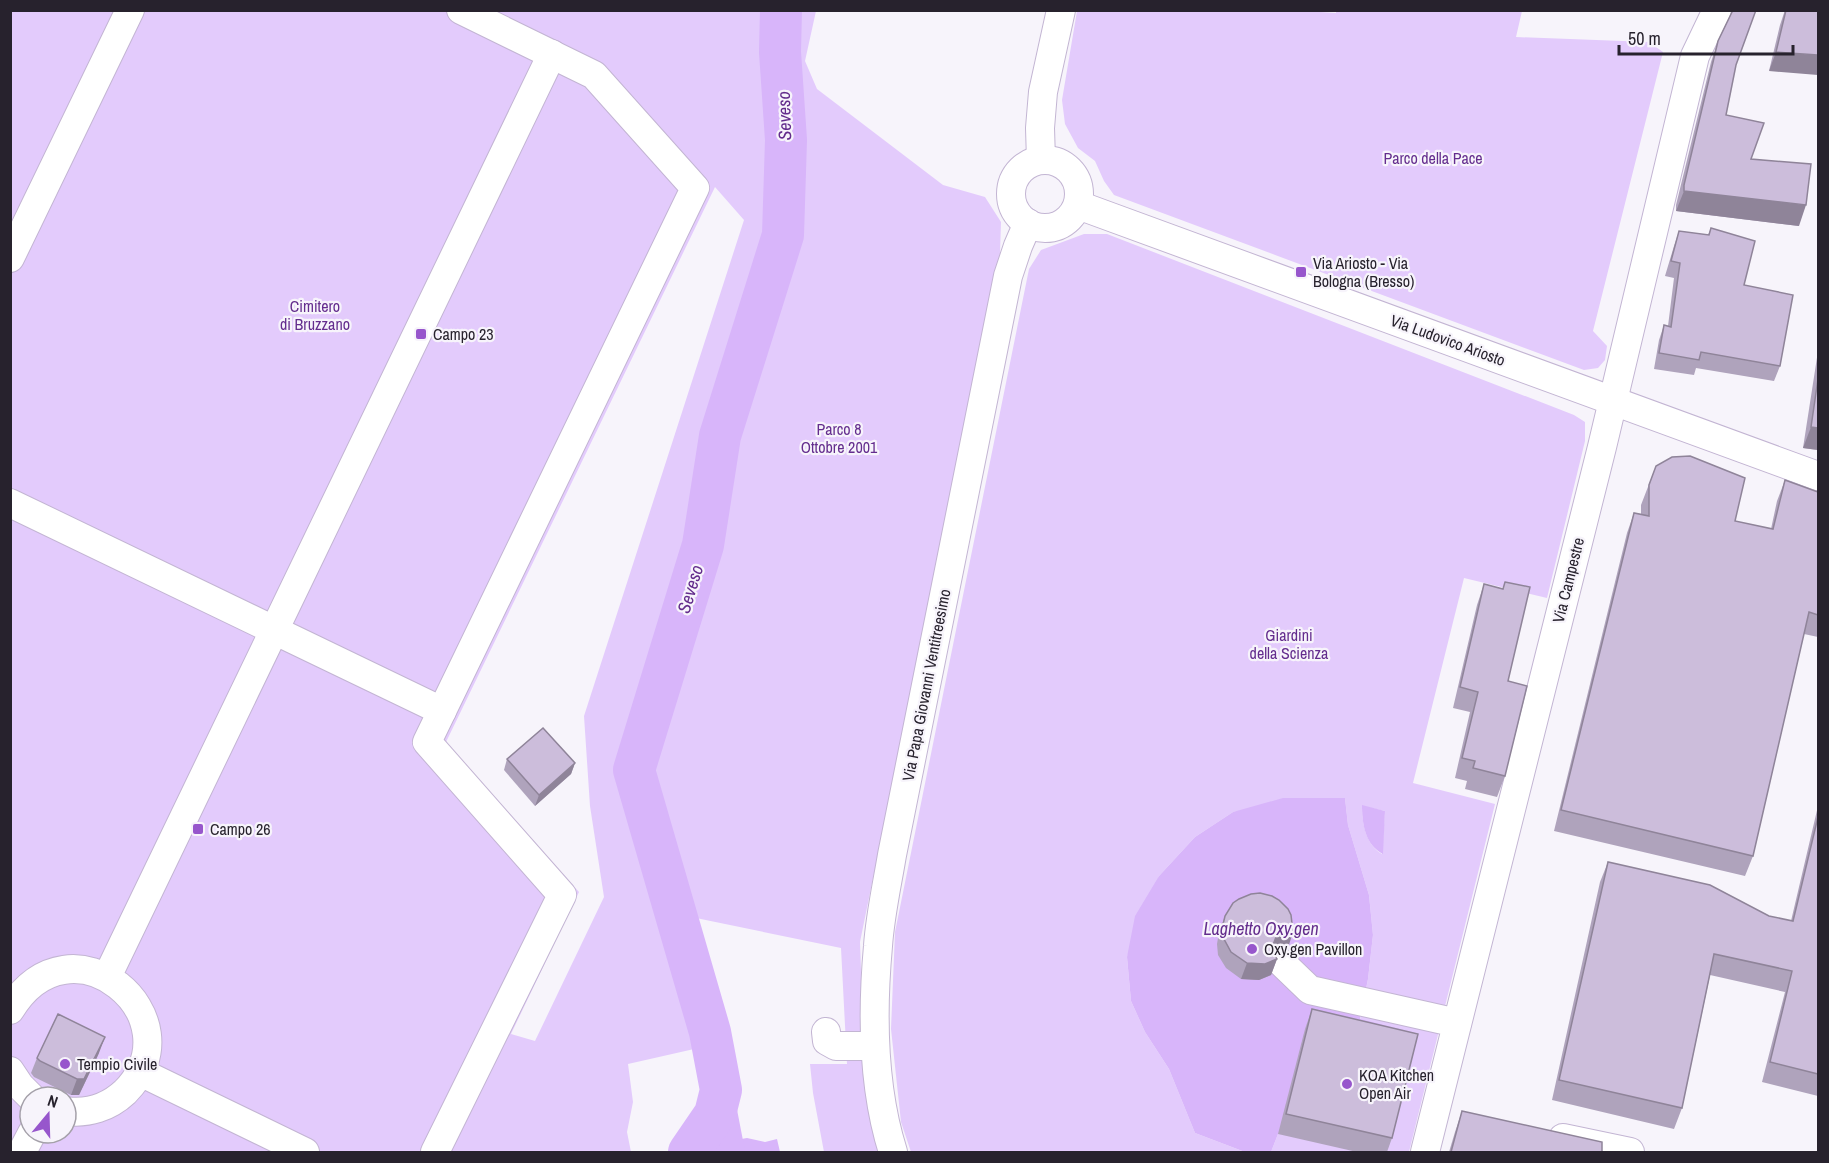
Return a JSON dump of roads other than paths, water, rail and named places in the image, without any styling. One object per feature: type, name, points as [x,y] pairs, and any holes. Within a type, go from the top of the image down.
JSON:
[{"type":"street","points":[[10,258],[130,10]]},
{"type":"street","points":[[435,1152],[562,895],[427,742],[695,188],[594,75],[461,10]]},
{"type":"street","points":[[1041,160],[1040,128],[1043,92],[1061,10]]},
{"type":"street","name":"Via Campestre","points":[[1425,1152],[1447,1114],[1457,1023],[1613,399],[1695,56],[1717,10]]},
{"type":"street","points":[[107,977],[552,54]]},
{"type":"street","points":[[1050,159],[1063,164],[1074,174],[1079,188],[1078,205],[1073,215],[1062,224],[1048,228],[1034,226],[1021,218],[1013,206],[1011,192],[1014,178],[1023,167],[1035,160],[1050,159]]},
{"type":"street","name":"Via Ludovico Ariosto","points":[[1078,205],[1613,399],[1818,476]]},
{"type":"street","name":"Via Papa Giovanni Ventitreesimo","points":[[893,1152],[886,1133],[874,1046],[878,945],[892,855],[1008,276],[1028,222]]},
{"type":"street","points":[[10,503],[442,711]]},
{"type":"street","points":[[1283,964],[1310,990],[1457,1023]]},
{"type":"street","points":[[11,1010],[19,996],[44,976],[76,969],[92,971],[107,977],[120,985],[132,997],[140,1010],[147,1041],[140,1072],[120,1097],[91,1111],[78,1112]]},
{"type":"street","points":[[826,1032],[827,1041],[836,1046],[874,1046]]},
{"type":"street","points":[[10,1071],[19,1085]]},
{"type":"street","points":[[140,1072],[305,1152]]},
{"type":"street","points":[[1538,1133],[1630,1152]]},
{"type":"water","name":"Laghetto Oxy.gen","points":[[1283,798],[1345,798],[1348,825],[1369,895],[1373,935],[1360,1019],[1416,1033],[1411,1054],[1278,1134],[1271,1152],[1245,1152],[1195,1133],[1169,1069],[1145,1032],[1131,1001],[1127,957],[1135,916],[1159,876],[1195,837],[1233,812]]},
{"type":"water","points":[[1362,805],[1385,811],[1383,854],[1368,840]]},
{"type":"water","points":[[747,1138],[765,1142],[777,1139],[780,1152],[706,1152],[713,1144]]},
{"type":"waterway","name":"Seveso","points":[[689,1152],[715,1114],[721,1090],[710,1032],[634,770],[703,545],[720,436],[783,235],[786,140],[780,52],[781,10]]},
{"type":"waterway","points":[[721,1090],[733,1152]]},
{"type":"place","name":"Via Ariosto - Via Bologna (Bresso)","points":[[1301,272]]},
{"type":"place","name":"Campo 23","points":[[421,334]]},
{"type":"place","name":"Campo 26","points":[[198,829]]},
{"type":"place","name":"Oxy.gen Pavillon","points":[[1252,949]]},
{"type":"place","name":"Tempio Civile","points":[[65,1064]]},
{"type":"place","name":"KOA Kitchen Open Air","points":[[1347,1084]]},
{"type":"park label","name":"Parco della Pace","points":[[1433,158]]},
{"type":"park label","name":"Cimitero di Bruzzano","points":[[315,315]]},
{"type":"park label","name":"Parco 8 Ottobre 2001","points":[[839,438]]},
{"type":"park label","name":"Giardini della Scienza","points":[[1289,644]]}]
